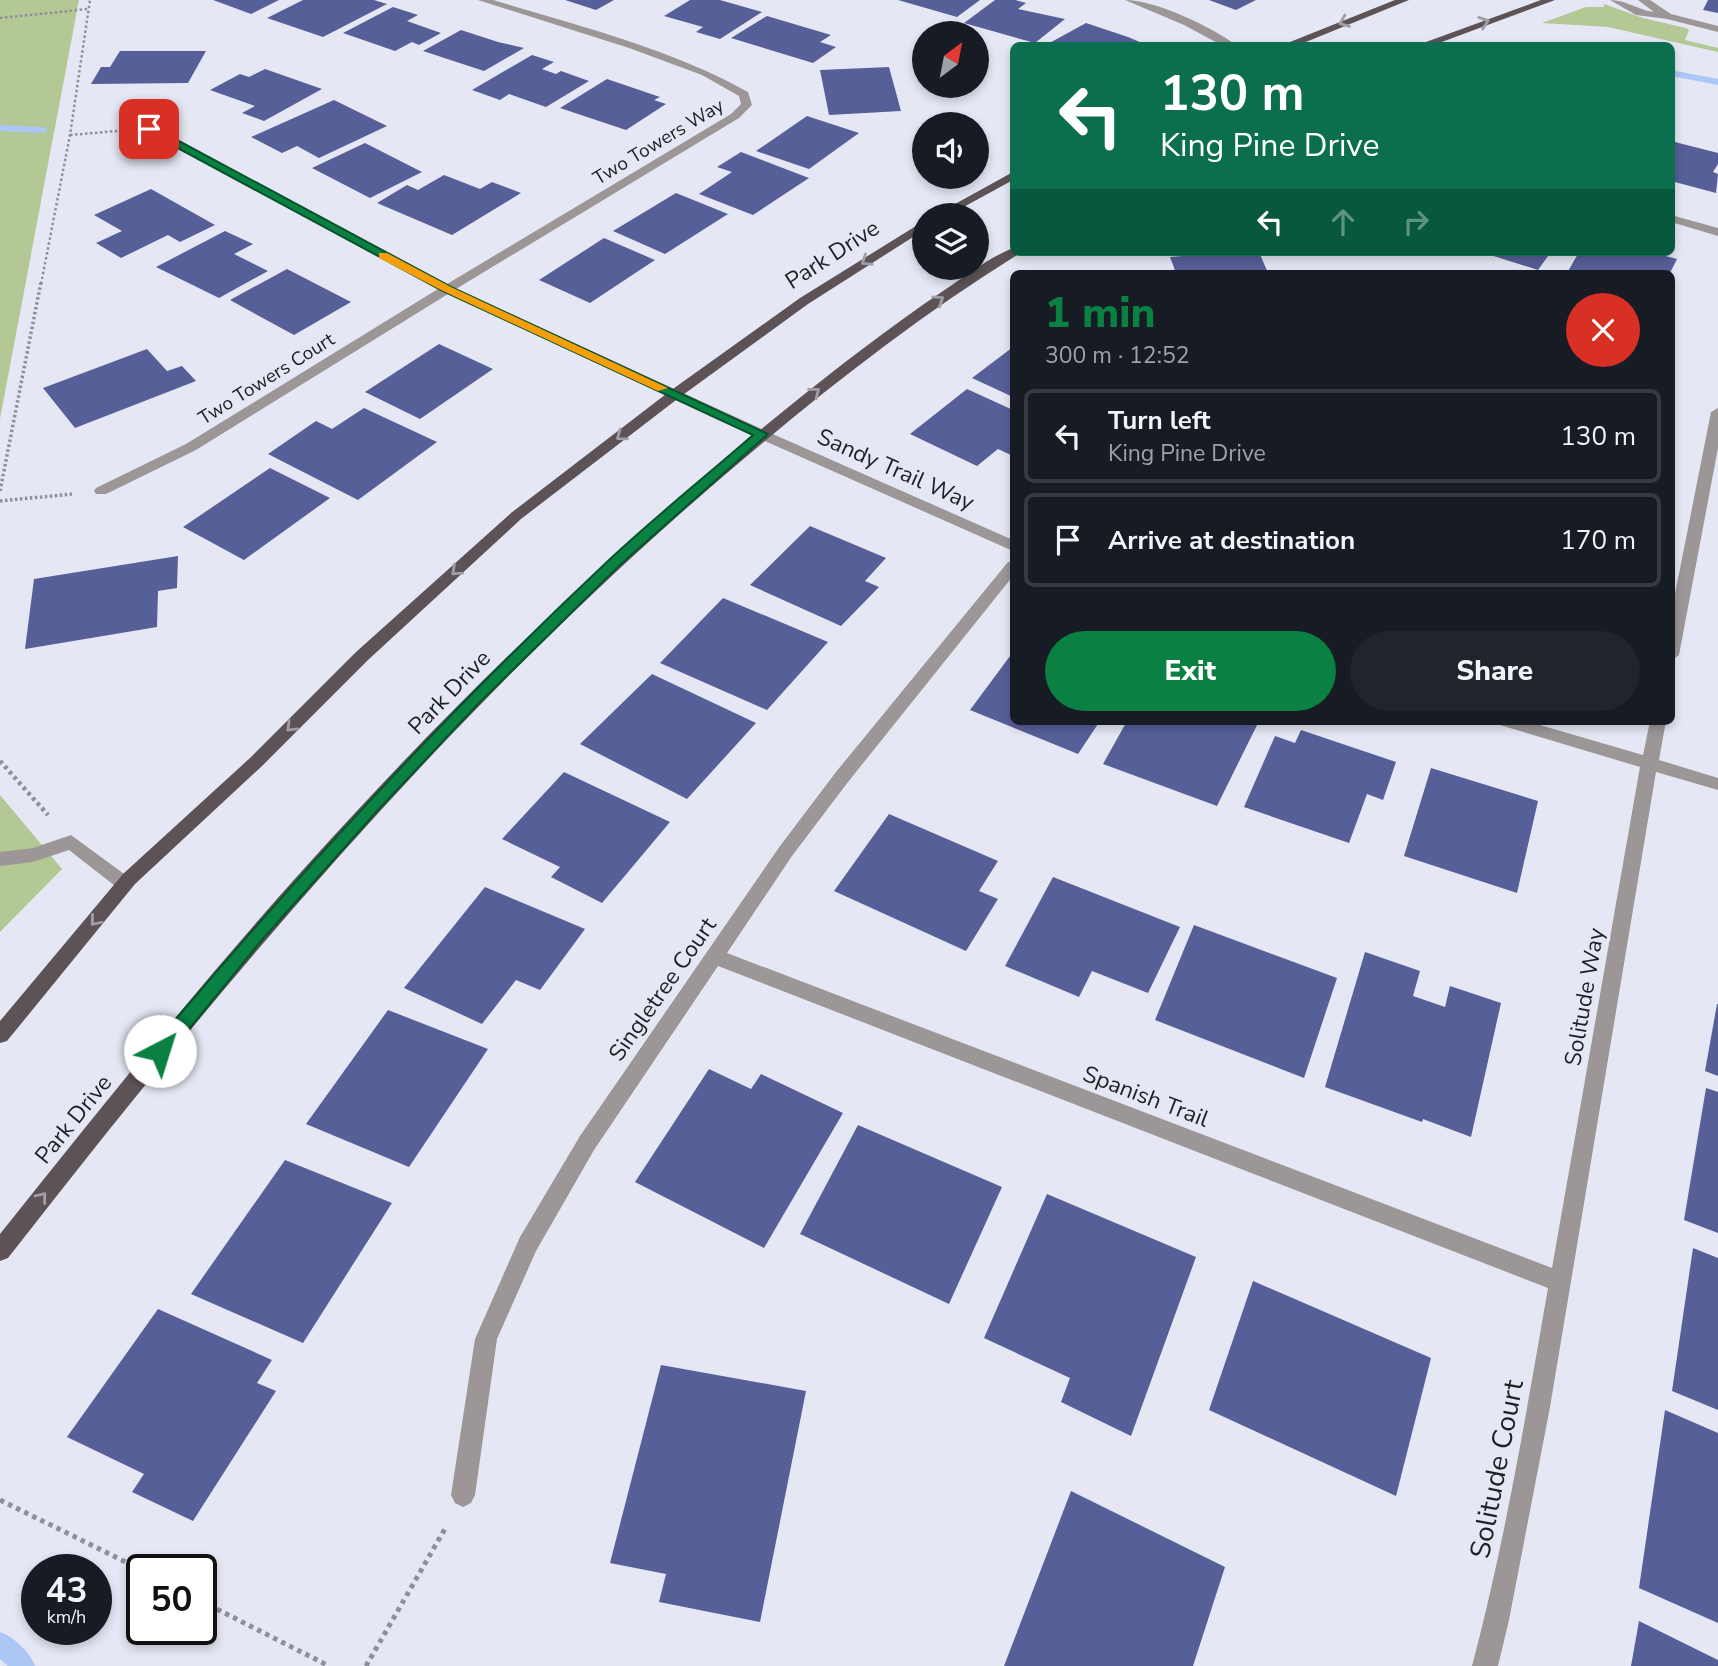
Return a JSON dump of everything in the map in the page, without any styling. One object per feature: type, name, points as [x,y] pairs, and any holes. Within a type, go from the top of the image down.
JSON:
[{"type":"main road","points":[[1295,42],[1404,0]]},
{"type":"main road","points":[[1431,42],[1550,0]]},
{"type":"main road","points":[[963,203],[1010,177]]},
{"type":"main road","name":"Park Drive","points":[[0,1035],[125,884],[256,762],[362,656],[516,516],[675,394],[804,301],[912,233]]},
{"type":"main road","name":"Park Drive","points":[[0,1251],[129,1088],[255,936],[472,701],[615,561],[761,434],[882,338],[1010,254]]},
{"type":"street","name":"Two Towers Way","points":[[447,289],[735,116],[747,105],[744,94],[706,73],[633,46],[486,0]]},
{"type":"street","points":[[1130,0],[1188,23],[1225,42]]},
{"type":"street","points":[[1615,0],[1640,13],[1667,16],[1718,29]]},
{"type":"street","points":[[1643,0],[1667,16]]},
{"type":"street","name":"Sandy Trail Way","points":[[149,129],[447,289],[761,434],[1010,545]]},
{"type":"street","points":[[1675,219],[1718,232]]},
{"type":"street","name":"Two Towers Court","points":[[101,491],[191,447],[447,289]]},
{"type":"street","points":[[1675,633],[1718,412]]},
{"type":"street","name":"Singletree Court","points":[[463,1495],[486,1339],[528,1244],[587,1143],[786,851],[842,777],[1010,570]]},
{"type":"street","points":[[1519,725],[1718,784]]},
{"type":"street","name":"Solitude Way","points":[[1560,1282],[1657,725]]},
{"type":"street","points":[[0,859],[33,855],[71,842],[125,884]]},
{"type":"street","name":"Spanish Trail","points":[[714,956],[1560,1282]]},
{"type":"street","name":"Solitude Court","points":[[1485,1666],[1497,1620],[1534,1434],[1560,1282]]},
{"type":"path","points":[[0,491],[70,135],[90,0]]},
{"type":"path","points":[[0,18],[88,9]]},
{"type":"path","points":[[70,135],[149,129]]},
{"type":"path","points":[[0,501],[101,491]]},
{"type":"path","points":[[0,761],[71,842]]},
{"type":"path","points":[[366,1666],[398,1616],[463,1495]]},
{"type":"path","points":[[0,1500],[126,1562]]},
{"type":"path","points":[[217,1609],[329,1666]]},
{"type":"green space","points":[[0,0],[79,0],[0,419]]},
{"type":"green space","points":[[1604,4],[1643,18],[1686,28],[1689,30],[1685,40],[1718,48],[1718,52],[1608,27],[1542,23],[1586,7],[1604,7]]},
{"type":"green space","points":[[0,795],[62,869],[0,932]]},
{"type":"building","points":[[213,0],[279,0],[251,14]]},
{"type":"building","points":[[303,0],[374,0],[387,4],[323,37],[267,18]]},
{"type":"building","points":[[565,0],[614,0],[596,10]]},
{"type":"building","points":[[690,0],[720,0],[762,12],[720,39],[696,32],[703,27],[664,16]]},
{"type":"building","points":[[898,0],[980,0],[957,17]]},
{"type":"building","points":[[995,0],[1015,0],[1026,3],[1018,9],[1065,19],[1036,42],[989,30],[989,21],[967,21]]},
{"type":"building","points":[[1209,0],[1256,0],[1236,10]]},
{"type":"building","points":[[1708,0],[1718,0],[1718,13],[1703,10]]},
{"type":"building","points":[[393,7],[418,15],[407,21],[441,33],[419,45],[412,42],[395,51],[343,33]]},
{"type":"building","points":[[767,16],[831,35],[820,42],[836,47],[813,63],[731,38]]},
{"type":"building","points":[[1086,23],[1140,42],[1051,42]]},
{"type":"building","points":[[461,30],[524,48],[484,71],[423,51]]},
{"type":"building","points":[[120,51],[206,51],[188,83],[91,84],[101,67],[110,67]]},
{"type":"building","points":[[532,55],[554,62],[542,69],[556,74],[561,71],[589,81],[546,107],[509,94],[500,100],[472,90]]},
{"type":"building","points":[[889,67],[901,111],[829,115],[820,70]]},
{"type":"building","points":[[265,69],[322,89],[264,121],[242,113],[255,106],[210,90],[240,74],[249,77]]},
{"type":"building","points":[[607,79],[660,97],[654,100],[666,104],[626,130],[560,108]]},
{"type":"building","points":[[334,100],[387,126],[319,158],[297,146],[282,153],[251,137]]},
{"type":"building","points":[[807,116],[859,133],[809,169],[756,151]]},
{"type":"building","points":[[1675,142],[1718,153],[1718,164],[1713,172],[1718,174],[1716,193],[1675,182]]},
{"type":"building","points":[[365,143],[422,172],[370,198],[312,168]]},
{"type":"building","points":[[741,152],[809,178],[753,215],[699,194],[732,172],[717,167]]},
{"type":"building","points":[[444,175],[480,189],[492,182],[521,193],[452,235],[377,203],[407,185],[418,190]]},
{"type":"building","points":[[151,189],[215,225],[180,242],[168,235],[121,258],[96,243],[122,231],[94,215]]},
{"type":"building","points":[[676,193],[728,214],[665,254],[613,231]]},
{"type":"building","points":[[225,231],[253,244],[234,254],[268,271],[219,298],[156,267]]},
{"type":"building","points":[[604,238],[655,260],[590,303],[539,280]]},
{"type":"building","points":[[1261,256],[1267,270],[1175,270],[1170,257]]},
{"type":"building","points":[[1494,256],[1548,256],[1538,270]]},
{"type":"building","points":[[1577,256],[1665,256],[1677,259],[1672,270],[1569,270]]},
{"type":"building","points":[[287,269],[351,302],[294,335],[230,300]]},
{"type":"building","points":[[439,344],[493,369],[420,419],[365,392]]},
{"type":"building","points":[[147,349],[167,371],[182,366],[196,381],[75,428],[43,388]]},
{"type":"building","points":[[1010,349],[1010,396],[972,378]]},
{"type":"building","points":[[967,389],[1010,409],[1010,455],[998,449],[977,466],[910,434]]},
{"type":"building","points":[[364,408],[437,442],[358,500],[268,454],[316,421],[332,429]]},
{"type":"building","points":[[270,468],[330,498],[244,560],[183,527]]},
{"type":"building","points":[[810,526],[886,558],[865,581],[879,587],[841,626],[750,585]]},
{"type":"building","points":[[178,556],[177,588],[158,591],[157,627],[25,649],[34,579]]},
{"type":"building","points":[[723,598],[828,642],[767,710],[660,663]]},
{"type":"building","points":[[1010,656],[1010,725],[1097,725],[1078,754],[970,710]]},
{"type":"building","points":[[652,674],[756,723],[687,799],[580,744]]},
{"type":"building","points":[[1125,725],[1257,725],[1217,806],[1103,764]]},
{"type":"building","points":[[1301,730],[1396,762],[1383,800],[1367,794],[1349,843],[1244,807],[1275,736],[1295,743]]},
{"type":"building","points":[[1431,768],[1538,801],[1517,893],[1404,856]]},
{"type":"building","points":[[564,772],[670,822],[602,903],[551,877],[560,867],[502,839]]},
{"type":"building","points":[[889,814],[998,861],[979,891],[998,899],[966,951],[834,891]]},
{"type":"building","points":[[1053,877],[1180,927],[1148,993],[1092,971],[1079,997],[1005,966]]},
{"type":"building","points":[[485,887],[585,929],[540,990],[516,980],[482,1024],[404,988]]},
{"type":"building","points":[[1194,925],[1337,978],[1304,1078],[1155,1020]]},
{"type":"building","points":[[1365,952],[1420,971],[1413,996],[1445,1007],[1450,986],[1501,1003],[1471,1137],[1325,1087]]},
{"type":"building","points":[[1718,1004],[1718,1076],[1705,1071]]},
{"type":"building","points":[[388,1010],[488,1049],[409,1167],[306,1124]]},
{"type":"building","points":[[709,1069],[751,1089],[761,1074],[843,1113],[764,1248],[635,1182]]},
{"type":"building","points":[[1706,1088],[1718,1092],[1718,1233],[1684,1220]]},
{"type":"building","points":[[858,1125],[1002,1187],[949,1304],[800,1234]]},
{"type":"building","points":[[285,1160],[392,1203],[303,1343],[191,1294]]},
{"type":"building","points":[[1047,1194],[1196,1257],[1131,1436],[1061,1402],[1070,1378],[984,1338]]},
{"type":"building","points":[[1693,1248],[1718,1258],[1718,1410],[1672,1391]]},
{"type":"building","points":[[1253,1281],[1431,1358],[1396,1496],[1209,1410]]},
{"type":"building","points":[[158,1309],[272,1360],[257,1383],[276,1391],[193,1521],[132,1492],[144,1474],[67,1437]]},
{"type":"building","points":[[661,1365],[806,1391],[760,1622],[659,1602],[666,1574],[610,1563]]},
{"type":"building","points":[[1665,1410],[1718,1433],[1718,1623],[1639,1588]]},
{"type":"building","points":[[1071,1491],[1225,1567],[1193,1666],[1004,1666]]},
{"type":"building","points":[[1639,1621],[1718,1660],[1718,1666],[1631,1666]]},
{"type":"waterway","points":[[1675,74],[1718,82]]},
{"type":"waterway","points":[[0,128],[43,130]]},
{"type":"waterway","points":[[0,1643],[24,1666]]},
{"type":"slow traffic","points":[[383,255],[447,289],[662,388]]},
{"type":"route","points":[[149,129],[447,289],[761,434],[615,561],[472,701],[255,936],[160,1051]]}]
